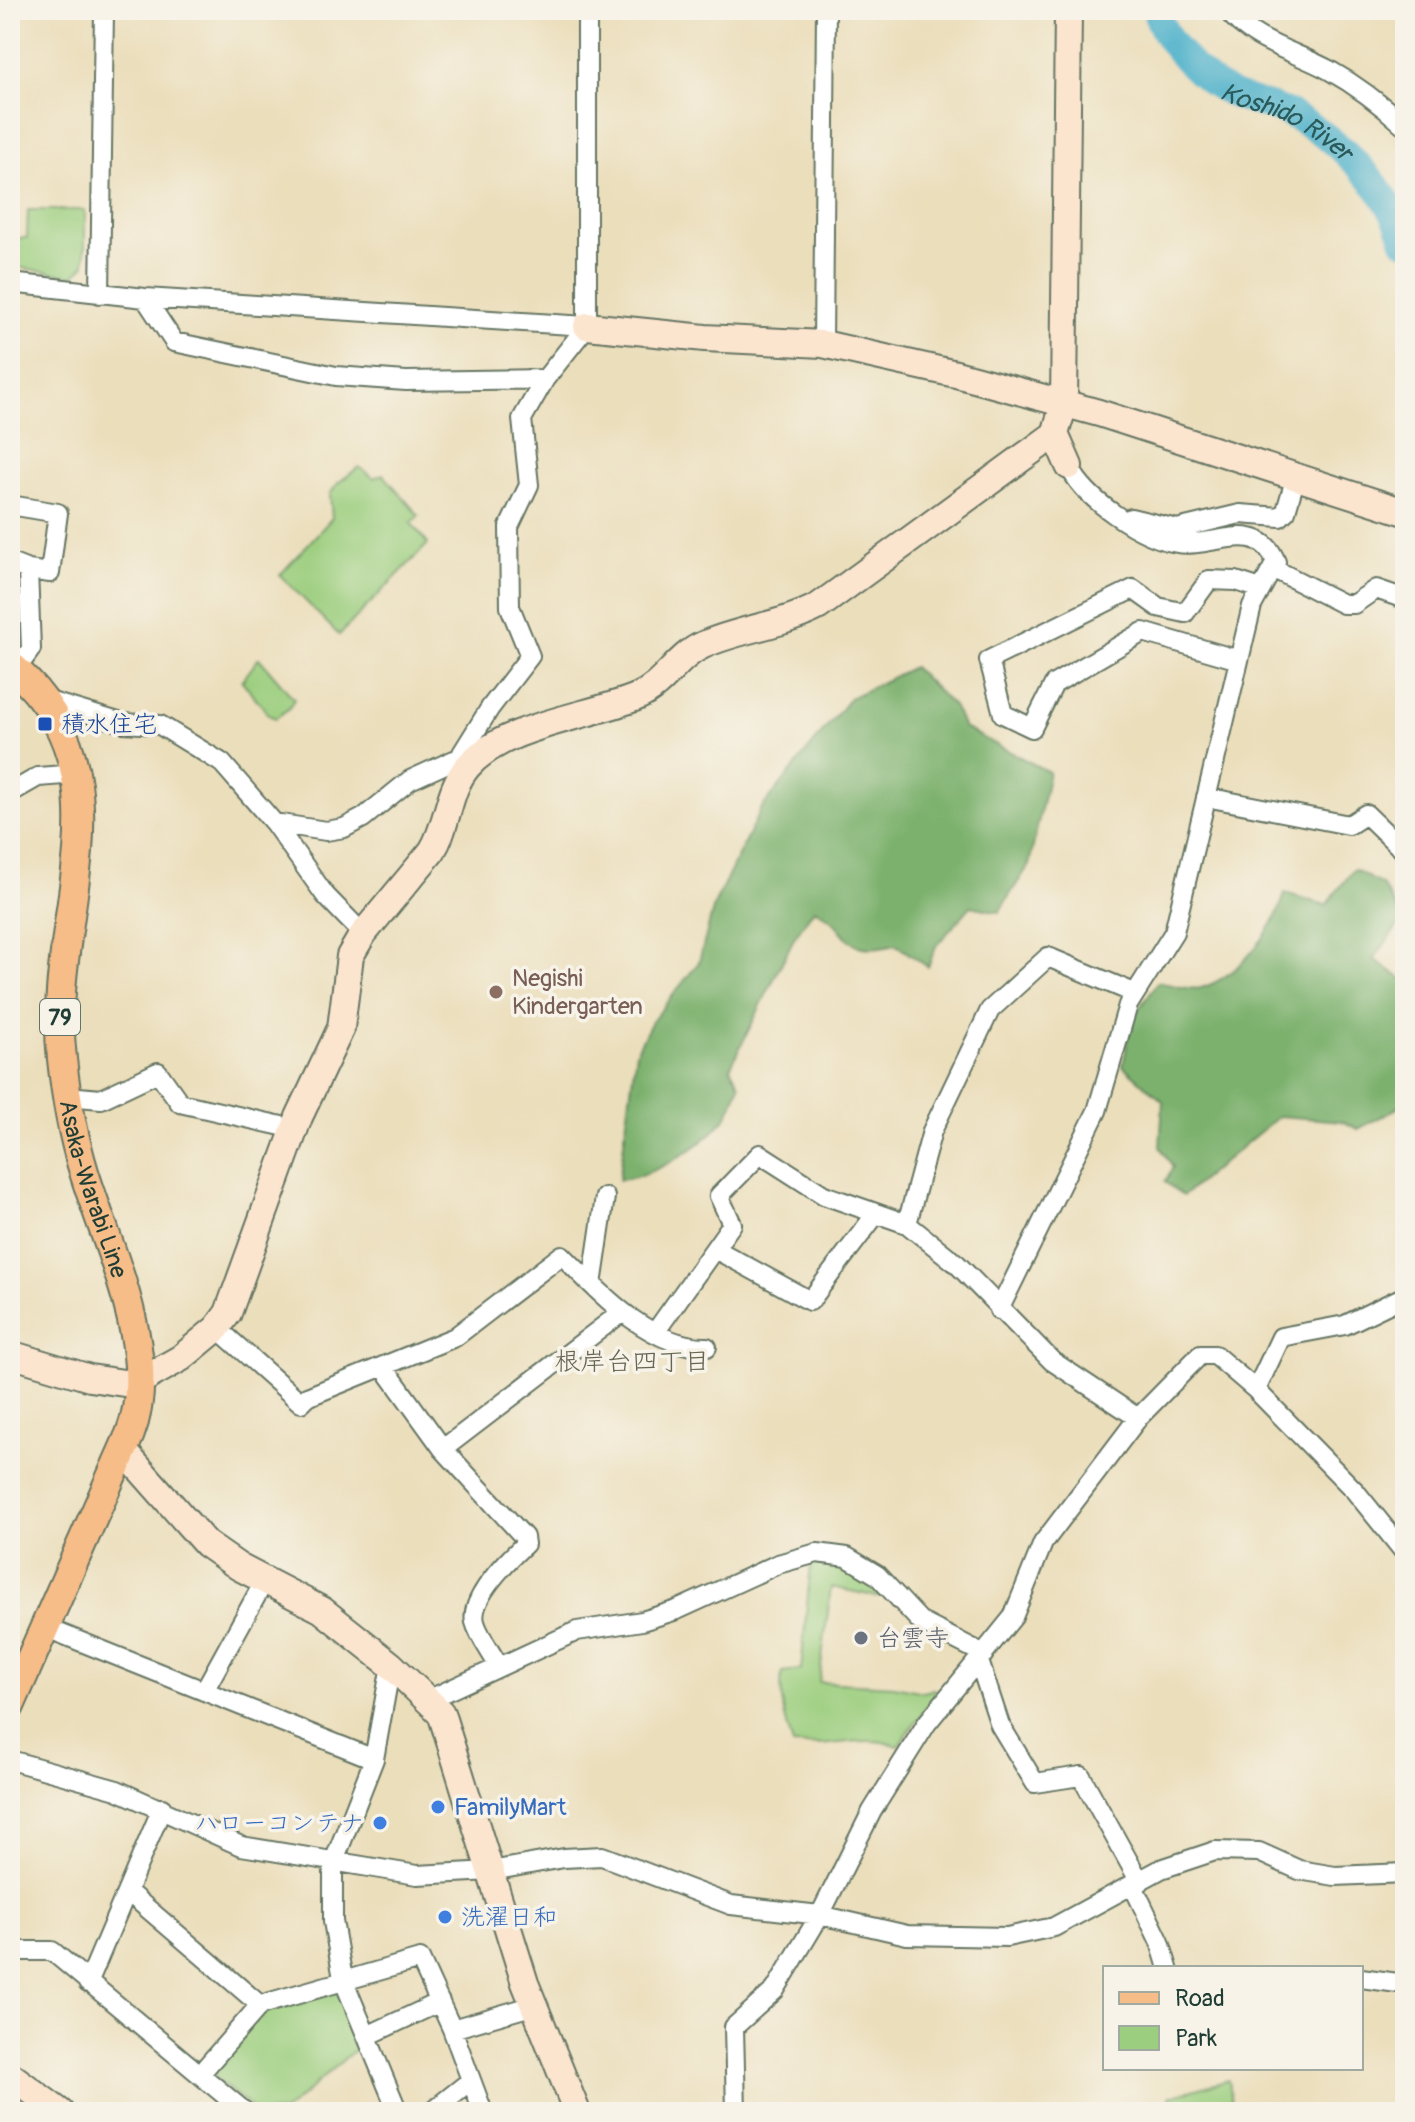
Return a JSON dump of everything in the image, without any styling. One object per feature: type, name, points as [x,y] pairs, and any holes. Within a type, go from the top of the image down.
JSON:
[{"type":"main road","name":"Asaka-Warabi Line","points":[[10,664],[42,699],[68,745],[77,774],[80,824],[61,1001],[62,1057],[67,1096],[83,1167],[136,1334],[142,1380],[135,1421],[10,1706]]},
{"type":"street","points":[[100,294],[104,10]]},
{"type":"street","points":[[468,766],[462,753],[490,708],[530,656],[510,607],[507,551],[509,527],[529,485],[522,419],[545,379],[587,326],[587,10]]},
{"type":"street","points":[[823,344],[826,10]]},
{"type":"street","points":[[10,1354],[90,1378],[124,1383],[142,1380],[181,1358],[217,1328],[228,1313],[295,1129],[341,1028],[347,1001],[348,963],[363,934],[440,838],[454,788],[468,766],[494,747],[552,722],[615,706],[651,690],[669,676],[684,657],[703,645],[788,621],[819,606],[1055,434],[1064,405],[1068,10]]},
{"type":"street","points":[[1227,10],[1242,29],[1330,71],[1382,106],[1405,126]]},
{"type":"street","points":[[10,283],[145,298],[823,344],[979,379],[1405,512]]},
{"type":"street","points":[[145,298],[174,342],[336,376],[406,381],[545,379]]},
{"type":"street","points":[[999,1310],[1061,1191],[1097,1111],[1134,993],[1174,932],[1252,606],[1274,569],[1273,554],[1257,538],[1245,536],[1180,544],[1150,536],[1084,488],[1069,466],[1055,434]]},
{"type":"street","points":[[1113,512],[1177,529],[1240,514],[1280,517],[1286,511],[1296,476]]},
{"type":"street","points":[[10,505],[58,513],[50,573],[19,566],[31,649],[23,660],[10,664]]},
{"type":"street","points":[[1274,569],[1343,604],[1354,604],[1376,589],[1405,599]]},
{"type":"street","points":[[1239,660],[1143,632],[1054,684],[1032,728],[1003,714],[989,660],[1133,589],[1158,607],[1185,613],[1209,580],[1236,581],[1261,589]]},
{"type":"street","points":[[42,699],[122,723],[160,725],[222,763],[274,823],[325,895],[363,934]]},
{"type":"street","points":[[274,823],[326,831],[344,828],[363,818],[410,780],[454,760],[468,766]]},
{"type":"street","points":[[10,793],[38,777],[77,774]]},
{"type":"street","points":[[1206,797],[1349,825],[1366,814],[1405,852]]},
{"type":"street","points":[[907,1224],[932,1131],[990,1010],[1048,957],[1134,993]]},
{"type":"street","points":[[67,1096],[101,1099],[158,1072],[180,1103],[295,1129]]},
{"type":"street","points":[[656,1331],[732,1224],[719,1196],[760,1154],[824,1195],[907,1224],[957,1264],[1052,1361],[1138,1418]]},
{"type":"street","points":[[592,1285],[605,1197]]},
{"type":"street","points":[[715,1249],[810,1301],[876,1214]]},
{"type":"street","points":[[217,1328],[301,1403],[307,1397],[455,1337],[562,1255],[621,1313],[689,1347],[707,1347]]},
{"type":"street","points":[[1256,1390],[1281,1337],[1345,1325],[1405,1296]]},
{"type":"street","points":[[443,1449],[621,1313]]},
{"type":"street","points":[[736,2112],[734,2027],[775,1990],[820,1915],[872,1811],[927,1723],[1013,1617],[1043,1543],[1138,1418],[1200,1355],[1215,1355],[1256,1390],[1355,1491],[1405,1553]]},
{"type":"street","points":[[383,1366],[443,1449],[524,1537],[525,1544],[500,1567],[475,1610],[475,1623],[499,1667]]},
{"type":"street","points":[[123,1450],[206,1544],[322,1610],[430,1699],[448,1729],[535,2005],[577,2112]]},
{"type":"street","points":[[430,1699],[577,1631],[642,1621],[677,1610],[729,1584],[817,1553],[847,1557],[877,1575],[921,1622],[982,1658],[1000,1725],[1035,1783],[1081,1776],[1136,1884],[1167,1966]]},
{"type":"street","points":[[204,1691],[265,1580]]},
{"type":"street","points":[[44,1627],[374,1759]]},
{"type":"street","points":[[391,1665],[374,1759],[333,1864],[333,1921],[343,1979],[398,2112]]},
{"type":"street","points":[[10,1760],[117,1790],[241,1846],[333,1864],[417,1875],[491,1871],[564,1858],[602,1856],[731,1905],[820,1915],[907,1935],[1007,1937],[1054,1927],[1161,1869],[1215,1851],[1259,1852],[1299,1870],[1335,1876],[1405,1873]]},
{"type":"street","points":[[88,1983],[162,1808]]},
{"type":"street","points":[[127,1891],[260,2005]]},
{"type":"street","points":[[10,1951],[52,1951],[245,2112]]},
{"type":"street","points":[[200,2074],[260,2005],[420,1959],[452,2029],[483,2112]]},
{"type":"street","points":[[1363,1978],[1405,1984]]},
{"type":"street","points":[[367,2036],[440,2002]]},
{"type":"street","points":[[452,2029],[535,2005]]},
{"type":"street","points":[[10,2075],[60,2112]]},
{"type":"street","points":[[431,2112],[470,2081]]},
{"type":"green space","points":[[28,210],[85,210],[85,265],[73,276],[10,266],[10,238],[27,238]]},
{"type":"green space","points":[[359,467],[374,478],[383,474],[419,516],[411,523],[428,544],[339,635],[280,575],[332,518],[330,494],[338,483]]},
{"type":"green space","points":[[259,658],[294,699],[289,708],[276,718],[270,716],[242,681]]},
{"type":"green space","points":[[913,667],[953,706],[964,728],[1049,772],[1029,865],[999,912],[971,906],[936,946],[928,967],[895,944],[877,948],[855,944],[826,916],[814,909],[794,938],[730,1068],[740,1085],[727,1116],[703,1141],[676,1159],[647,1173],[619,1180],[636,1052],[651,1023],[699,962],[714,905],[761,809],[850,698]]},
{"type":"green space","points":[[1354,869],[1382,885],[1403,919],[1374,959],[1405,981],[1405,1104],[1358,1129],[1342,1121],[1279,1116],[1183,1196],[1165,1182],[1173,1167],[1160,1147],[1163,1101],[1123,1066],[1132,1018],[1158,982],[1196,989],[1229,974],[1264,936],[1285,893],[1326,905]]},
{"type":"green space","points":[[811,1562],[846,1565],[882,1590],[879,1597],[831,1587],[819,1682],[894,1686],[924,1692],[934,1689],[937,1694],[898,1746],[873,1741],[793,1745],[783,1709],[782,1672],[801,1670]]},
{"type":"green space","points":[[339,1989],[360,2045],[284,2112],[256,2112],[214,2077],[213,2069],[263,2009]]},
{"type":"green space","points":[[1229,2080],[1233,2112],[1172,2112],[1170,2096]]},
{"type":"waterway","name":"Koshido River","points":[[1156,10],[1176,48],[1210,81],[1234,95],[1292,115],[1345,152],[1375,185],[1398,221],[1405,241]]},
{"type":"place","name":"積水住宅","points":[[45,724]]},
{"type":"place","name":"Negishi Kindergarten","points":[[496,992]]},
{"type":"place","name":"台雲寺","points":[[861,1638]]},
{"type":"place","name":"FamilyMart","points":[[438,1807]]},
{"type":"place","name":"ハローコンテナ","points":[[380,1823]]},
{"type":"place","name":"洗濯日和","points":[[445,1917]]},
{"type":"district","name":"根岸台四丁目","points":[[632,1361]]}]
